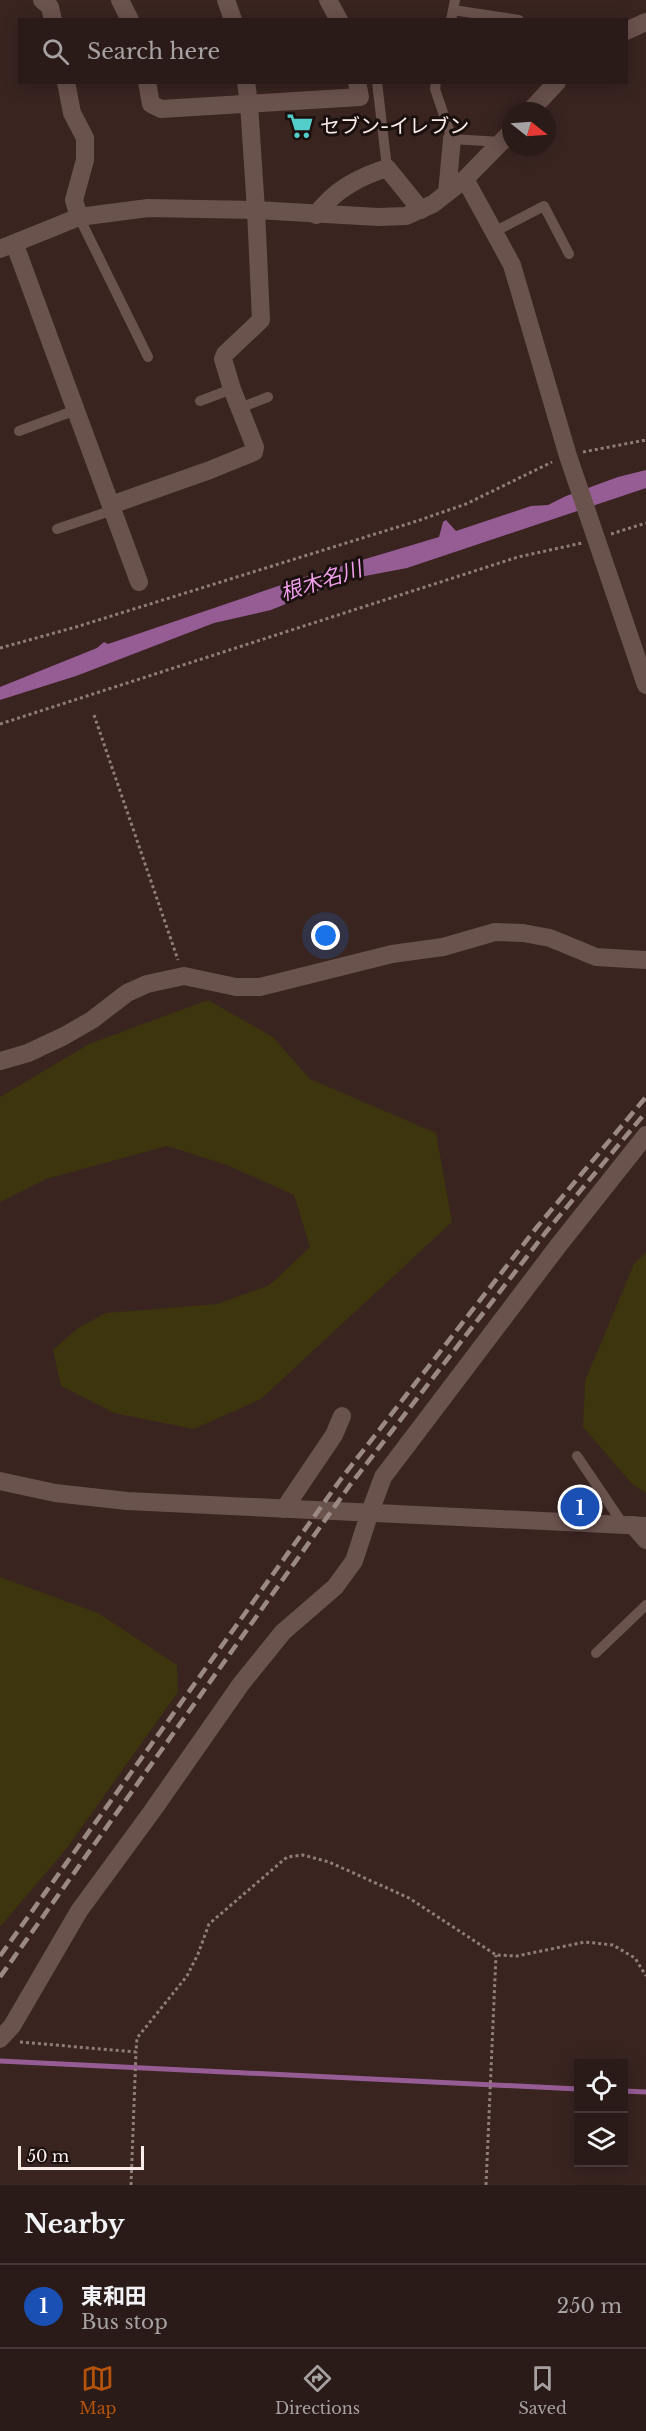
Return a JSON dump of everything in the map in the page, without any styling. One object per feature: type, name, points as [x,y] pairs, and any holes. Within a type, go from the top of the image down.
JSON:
[{"type":"street","points":[[120,0],[129,18]]},
{"type":"street","points":[[226,0],[232,18]]},
{"type":"street","points":[[328,0],[338,18]]},
{"type":"street","points":[[628,31],[646,22]]},
{"type":"street","points":[[66,84],[72,113],[85,138],[85,160],[74,200],[79,217]]},
{"type":"street","points":[[147,84],[151,104],[161,109],[360,97],[357,84]]},
{"type":"street","points":[[112,507],[254,452],[255,447],[223,359],[225,354],[261,320],[256,210],[246,84]]},
{"type":"street","points":[[539,102],[555,84]]},
{"type":"street","points":[[447,193],[452,139]]},
{"type":"street","points":[[139,582],[76,410],[7,247],[79,217],[148,208],[256,210],[378,218],[406,216],[421,210],[465,179],[502,141]]},
{"type":"street","points":[[316,215],[338,191],[361,176],[387,168],[421,210]]},
{"type":"street","points":[[465,179],[512,265],[553,389],[568,455],[646,685]]},
{"type":"street","points":[[0,1061],[27,1053],[64,1036],[137,988],[184,976],[236,987],[260,987],[392,954],[443,947],[495,932],[523,933],[550,938],[596,957],[646,960]]},
{"type":"street","points":[[6,2040],[79,1911],[153,1810],[241,1683],[283,1632],[335,1587],[348,1570],[354,1561],[383,1477],[558,1246],[646,1135]]},
{"type":"street","points":[[284,1509],[333,1435],[342,1416]]},
{"type":"street","points":[[0,1481],[94,1499],[634,1525],[646,1540]]},
{"type":"lane","points":[[453,10],[506,18]]},
{"type":"lane","points":[[377,84],[387,168]]},
{"type":"lane","points":[[436,84],[435,89],[452,139],[502,137]]},
{"type":"lane","points":[[494,232],[544,206],[569,254]]},
{"type":"lane","points":[[79,217],[148,357]]},
{"type":"lane","points":[[200,401],[232,389]]},
{"type":"lane","points":[[240,408],[268,397]]},
{"type":"lane","points":[[19,431],[76,410]]},
{"type":"lane","points":[[57,529],[112,507]]},
{"type":"lane","points":[[577,1456],[634,1525]]},
{"type":"lane","points":[[596,1653],[646,1605]]},
{"type":"path","points":[[0,648],[98,620],[466,504],[568,455],[646,440]]},
{"type":"path","points":[[0,724],[518,557],[646,523]]},
{"type":"path","points":[[94,715],[184,976]]},
{"type":"path","points":[[131,2185],[137,2038],[187,1976],[209,1924],[287,1857],[303,1855],[329,1862],[409,1898],[496,1955],[517,1956],[585,1942],[613,1945],[634,1958],[646,1976]]},
{"type":"path","points":[[486,2185],[496,1955]]},
{"type":"path","points":[[6,2040],[136,2052]]},
{"type":"shaded area","points":[[208,1000],[273,1037],[310,1079],[436,1133],[452,1222],[261,1399],[194,1429],[114,1413],[61,1386],[53,1350],[78,1328],[106,1313],[217,1304],[270,1285],[310,1247],[294,1195],[227,1165],[167,1146],[46,1179],[0,1202],[0,1097],[89,1044]]},
{"type":"shaded area","points":[[646,1252],[646,1493],[632,1484],[583,1427],[585,1381],[634,1264]]},
{"type":"shaded area","points":[[0,1577],[98,1613],[177,1665],[178,1692],[67,1848],[0,1927]]},
{"type":"water","name":"根木名川","points":[[646,470],[646,488],[407,568],[344,580],[271,610],[214,623],[76,676],[0,700],[0,687],[97,648],[104,642],[108,644],[305,577],[439,537],[443,522],[446,520],[456,531],[531,506],[548,505],[618,477]]},
{"type":"waterway","points":[[0,2061],[574,2089]]},
{"type":"waterway","points":[[628,2091],[646,2092]]},
{"type":"railway","points":[[0,1956],[341,1479],[537,1227],[646,1097]]},
{"type":"railway","points":[[0,1977],[350,1485],[546,1232],[646,1112]]},
{"type":"place","name":"セブン-イレブン","points":[[300,126]]},
{"type":"place","name":"東和田","points":[[580,1507]]}]
